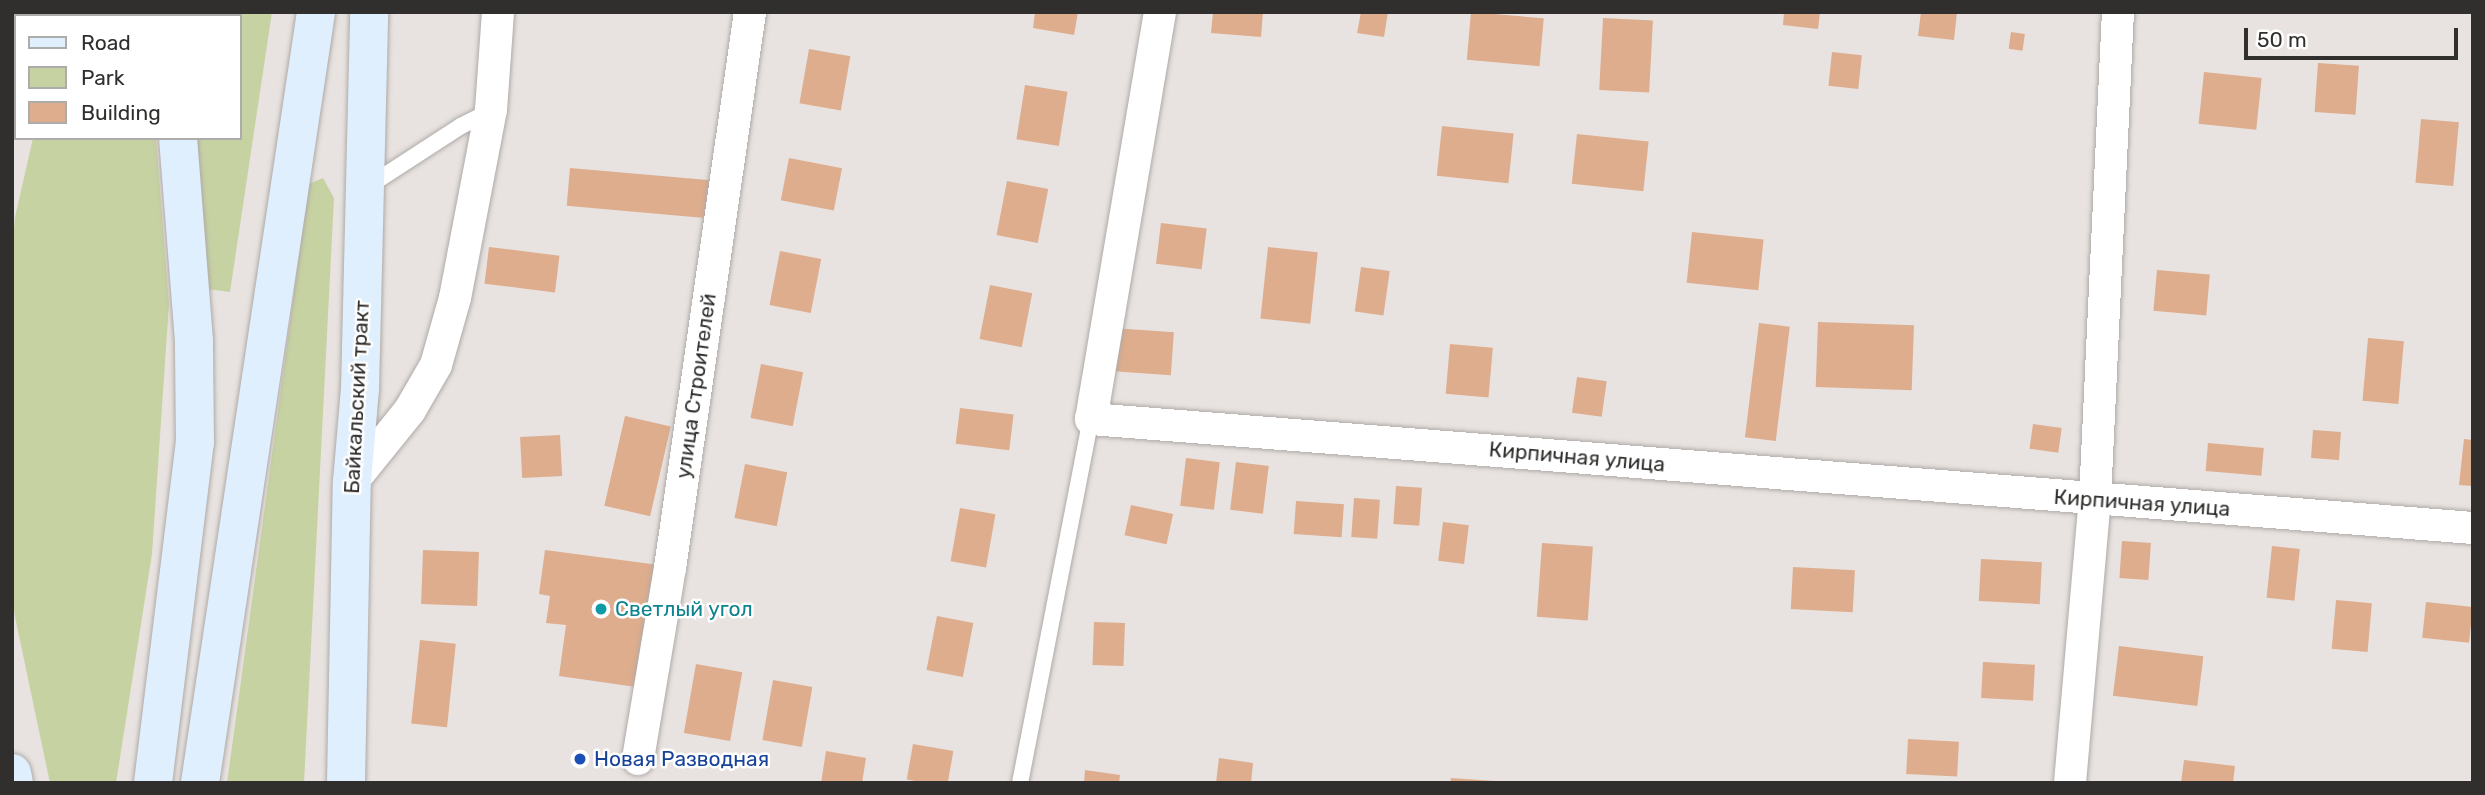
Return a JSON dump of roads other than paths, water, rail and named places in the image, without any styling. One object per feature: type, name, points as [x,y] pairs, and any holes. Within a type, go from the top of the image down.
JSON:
[{"type":"main road","points":[[200,783],[316,12]]},
{"type":"main road","name":"Байкальский тракт","points":[[346,783],[352,482],[360,388],[369,12]]},
{"type":"main road","points":[[153,783],[195,443],[194,341],[178,140]]},
{"type":"main road","points":[[12,773],[14,783]]},
{"type":"street","points":[[352,482],[410,410],[436,365],[455,298],[491,110],[498,12]]},
{"type":"street","name":"улица Строителей","points":[[638,759],[670,568],[750,12]]},
{"type":"street","points":[[1091,419],[1160,12]]},
{"type":"street","points":[[2070,783],[2095,499],[2118,12]]},
{"type":"street","name":"Кирпичная улица","points":[[1091,419],[2473,528]]},
{"type":"lane","points":[[365,188],[461,126],[491,110]]},
{"type":"lane","points":[[1020,783],[1091,419]]},
{"type":"place","name":"Светлый угол","points":[[601,609]]},
{"type":"place","name":"Новая Разводная","points":[[580,759]]}]
